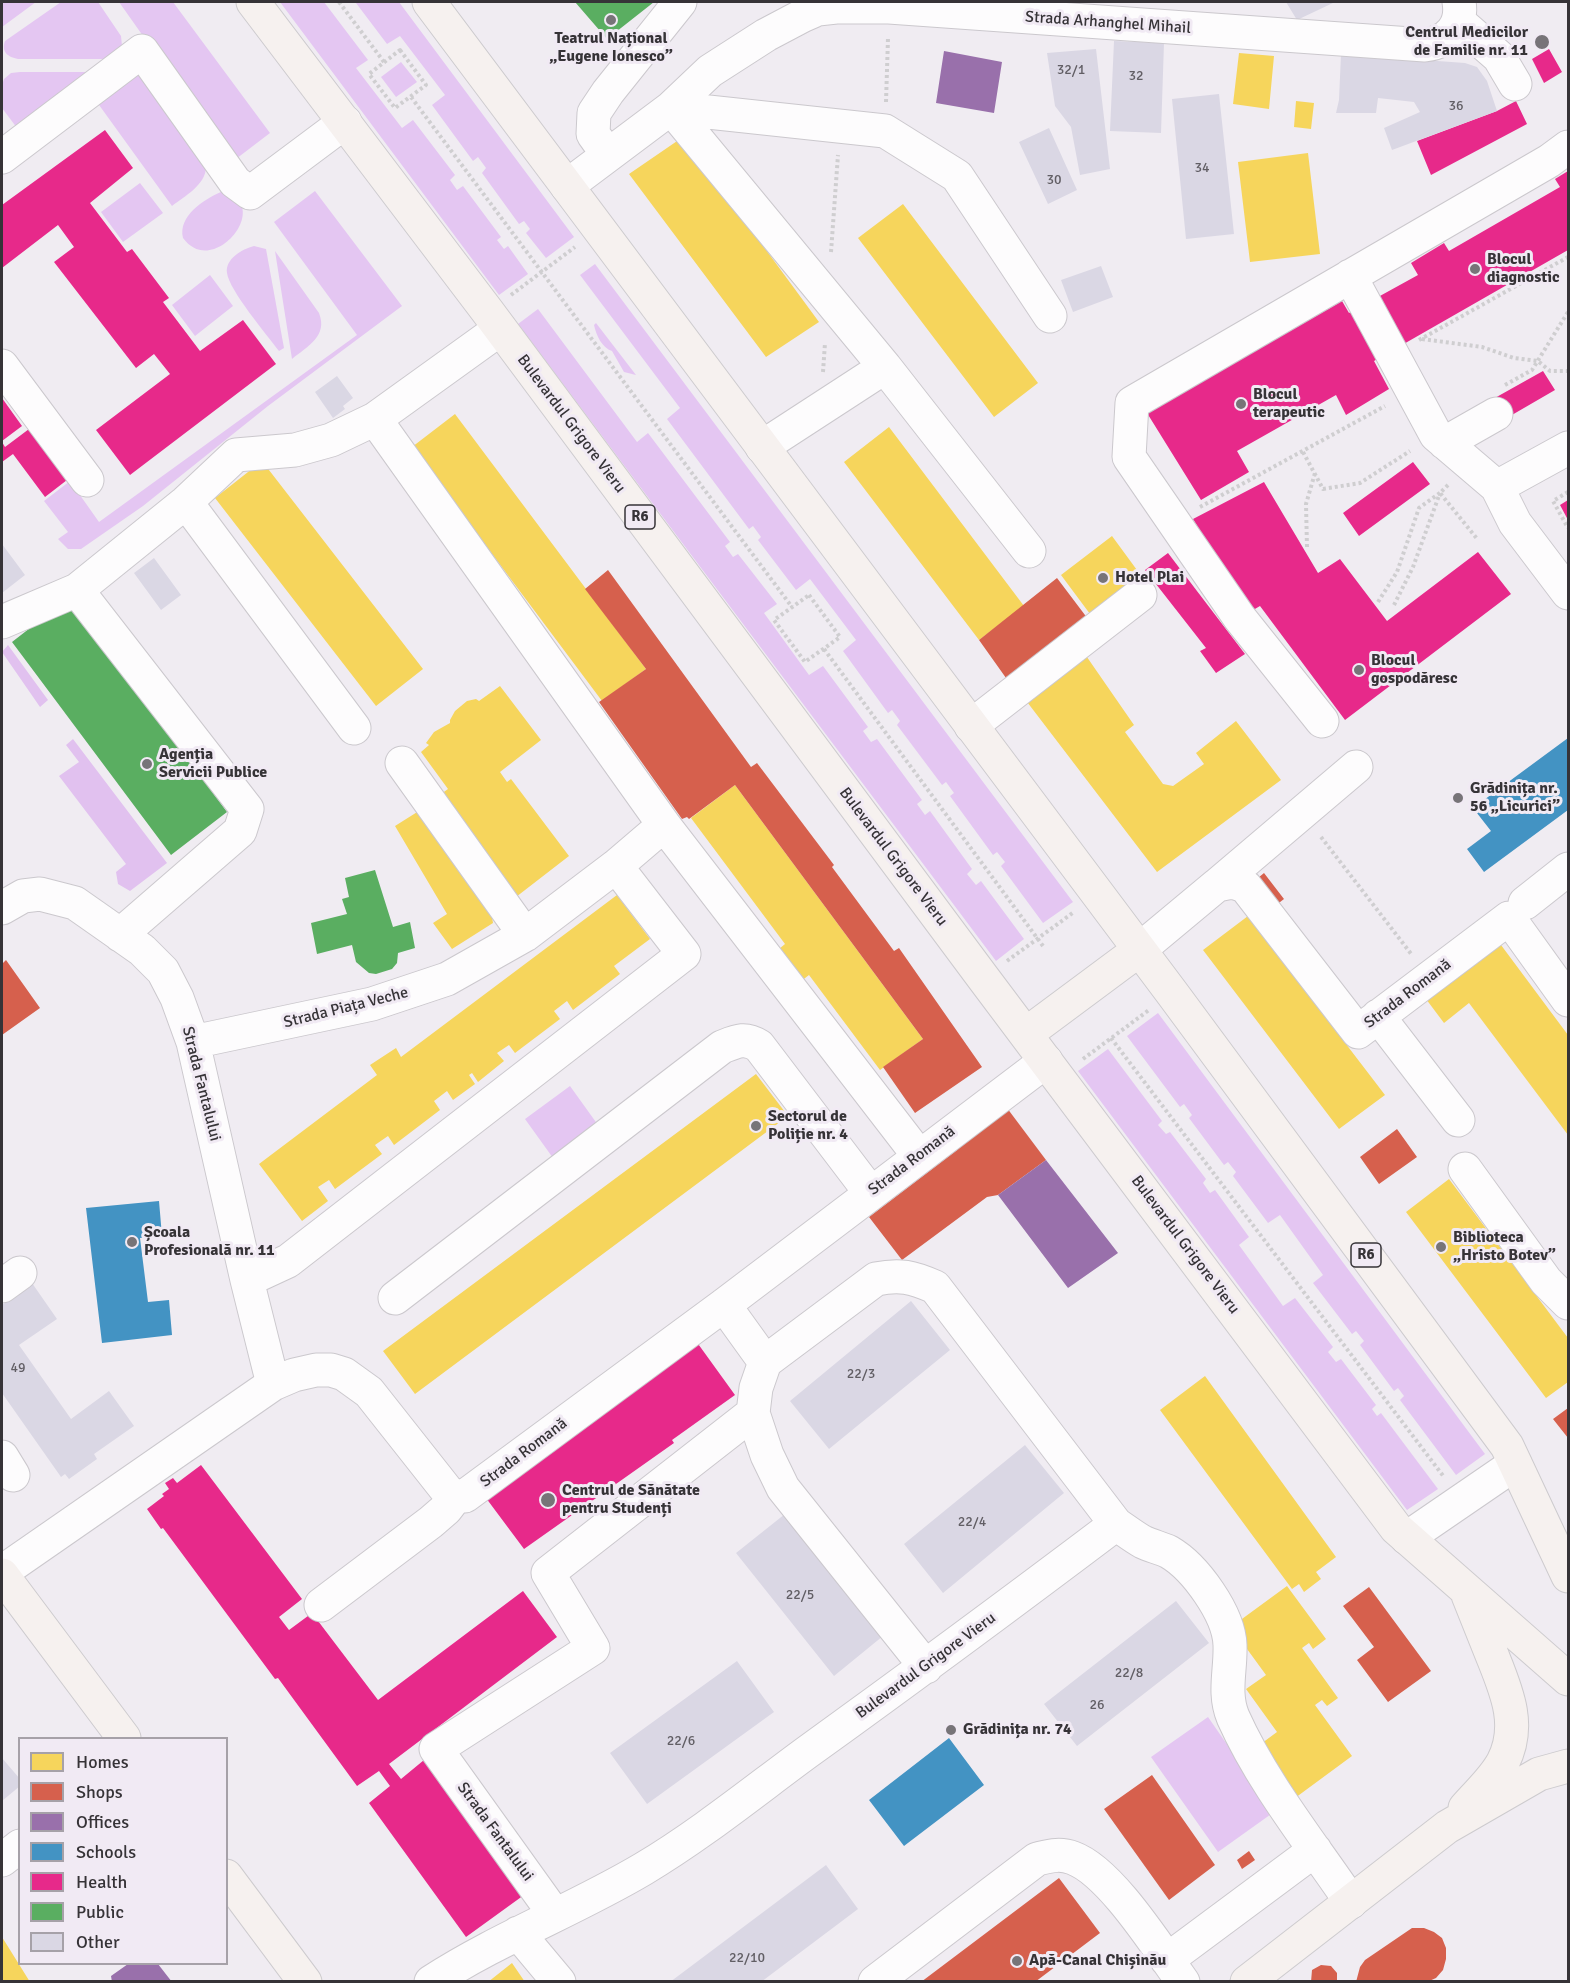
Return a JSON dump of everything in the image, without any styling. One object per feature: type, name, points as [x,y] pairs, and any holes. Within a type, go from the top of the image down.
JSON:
[{"type":"main road","name":"Bulevardul Grigore Vieru","points":[[253,2],[1396,1528],[1569,1679]]},
{"type":"main road","name":"R6","points":[[429,2],[1139,950],[1507,1446],[1515,1464],[1557,1535],[1569,1576]]},
{"type":"main road","points":[[1026,1034],[1139,950]]},
{"type":"main road","points":[[2,1573],[123,1737]]},
{"type":"main road","points":[[1447,1827],[1498,1770],[1510,1744],[1512,1725],[1512,1713],[1506,1690],[1465,1588]]},
{"type":"main road","points":[[1247,1982],[1447,1827],[1539,1774],[1569,1766]]},
{"type":"main road","points":[[228,1879],[305,1982]]},
{"type":"street","points":[[608,155],[592,134],[594,113],[680,2]]},
{"type":"street","name":"Strada Arhanghel Mihail","points":[[567,186],[671,108],[710,71],[766,35],[818,9],[889,7],[1425,45],[1442,41],[1451,33],[1459,12]]},
{"type":"street","points":[[1459,12],[1499,57],[1515,84]]},
{"type":"street","points":[[2,157],[142,51],[235,182],[250,193],[345,122]]},
{"type":"street","points":[[671,108],[885,131],[957,176],[1050,316]]},
{"type":"street","points":[[671,108],[828,296],[1029,551]]},
{"type":"street","points":[[1322,721],[1239,617],[1129,457],[1131,403],[1549,161],[1569,147]]},
{"type":"street","points":[[1350,276],[1412,390],[1450,447],[1497,487],[1515,523],[1569,593]]},
{"type":"street","points":[[2,622],[77,590],[186,502],[236,456],[295,450],[331,440],[375,419],[500,329]]},
{"type":"street","points":[[2,366],[87,480]]},
{"type":"street","points":[[762,447],[885,367]]},
{"type":"street","points":[[1450,447],[1496,414]]},
{"type":"street","points":[[375,419],[664,825],[919,1156]]},
{"type":"street","points":[[1497,487],[1569,448]]},
{"type":"street","points":[[186,502],[354,728]]},
{"type":"street","points":[[77,590],[247,809],[240,831],[120,935]]},
{"type":"street","points":[[971,726],[1140,595]]},
{"type":"street","points":[[402,763],[525,935]]},
{"type":"street","points":[[1139,950],[1356,767]]},
{"type":"street","name":"Strada Piața Veche","points":[[193,1042],[372,1004],[412,992],[457,974],[525,935],[616,866],[664,825]]},
{"type":"street","points":[[247,1280],[288,1261],[684,954],[616,866]]},
{"type":"street","name":"Strada Romană","points":[[1217,885],[1232,882],[1245,886],[1358,1032],[1569,869]]},
{"type":"street","name":"Strada Fantalului","points":[[2,908],[23,896],[40,894],[75,903],[142,950],[162,971],[177,998],[193,1042],[273,1384]]},
{"type":"street","points":[[1517,910],[1569,1000]]},
{"type":"street","points":[[1378,1016],[1458,1120]]},
{"type":"street","points":[[395,1298],[722,1047],[737,1041],[750,1040],[759,1046],[870,1192]]},
{"type":"street","name":"Strada Romană","points":[[456,1496],[465,1496],[474,1490],[724,1305],[870,1192],[1046,1061]]},
{"type":"street","points":[[1465,1168],[1546,1281],[1569,1303]]},
{"type":"street","points":[[926,1667],[783,1488],[767,1455],[753,1413],[756,1388],[765,1362],[876,1279],[905,1276],[935,1287],[1116,1524],[1143,1542],[1170,1552],[1190,1569],[1208,1590],[1221,1612],[1230,1643],[1227,1677],[1228,1702],[1232,1715],[1252,1755],[1351,1902]]},
{"type":"street","points":[[724,1305],[765,1362]]},
{"type":"street","points":[[2,1573],[273,1384],[294,1375],[316,1370],[331,1370],[344,1374],[369,1392],[448,1492],[456,1496],[446,1509],[431,1522],[321,1605]]},
{"type":"street","name":"Strada Fantalului","points":[[555,1915],[436,1749],[593,1648],[548,1573],[753,1413]]},
{"type":"street","points":[[1407,1538],[1515,1464]]},
{"type":"street","name":"Bulevardul Grigore Vieru","points":[[431,1982],[518,1933],[645,1868],[926,1667],[1116,1524]]},
{"type":"street","points":[[2,1860],[18,1848]]},
{"type":"street","points":[[875,1982],[1037,1859],[1057,1854],[1072,1857],[1086,1864],[1117,1892],[1175,1971],[1316,1850]]},
{"type":"street","points":[[518,1933],[559,1982]]},
{"type":"path","points":[[339,2],[384,62]]},
{"type":"path","points":[[885,131],[889,7]]},
{"type":"path","points":[[400,50],[426,85],[411,96],[395,108],[369,74],[400,50]]},
{"type":"path","points":[[411,96],[792,607]]},
{"type":"path","points":[[821,408],[840,125]]},
{"type":"path","points":[[510,296],[582,241]]},
{"type":"path","points":[[1392,355],[1569,257]]},
{"type":"path","points":[[1496,414],[1489,395],[1532,370],[1569,312]]},
{"type":"path","points":[[1421,339],[1482,347],[1514,358],[1538,361],[1550,371],[1569,371]]},
{"type":"path","points":[[1165,509],[1187,497],[1196,509],[1303,453],[1412,390]]},
{"type":"path","points":[[1303,453],[1323,489],[1360,483],[1450,447]]},
{"type":"path","points":[[1395,604],[1413,567],[1440,493],[1450,447]]},
{"type":"path","points":[[1307,547],[1306,504],[1315,473]]},
{"type":"path","points":[[1569,492],[1554,501],[1569,528]]},
{"type":"path","points":[[1440,493],[1478,540]]},
{"type":"path","points":[[1378,602],[1397,572],[1419,508],[1440,493]]},
{"type":"path","points":[[808,595],[840,637],[824,649],[805,662],[774,620],[808,595]]},
{"type":"path","points":[[824,649],[1043,946]]},
{"type":"path","points":[[1302,813],[1430,977]]},
{"type":"path","points":[[1000,967],[1079,908]]},
{"type":"path","points":[[1083,1060],[1155,1006]]},
{"type":"path","points":[[1111,1038],[1451,1486]]},
{"type":"shaded area","points":[[2,2],[36,2],[2,27]]},
{"type":"shaded area","points":[[61,2],[98,2],[121,36],[122,46],[116,59],[18,59],[6,53],[5,41]]},
{"type":"shaded area","points":[[119,2],[173,2],[270,133],[232,162]]},
{"type":"shaded area","points":[[280,2],[324,2],[368,60],[356,68],[402,128],[413,120],[455,175],[450,180],[457,190],[463,186],[501,237],[497,240],[504,249],[508,246],[528,274],[499,295]]},
{"type":"shaded area","points":[[399,2],[574,237],[546,258],[526,233],[530,229],[524,221],[519,224],[482,173],[486,168],[478,157],[473,161],[432,105],[445,95],[400,36],[387,44],[356,3]]},
{"type":"shaded area","points":[[401,62],[417,82],[396,97],[381,77]]},
{"type":"shaded area","points":[[94,72],[20,132],[2,108],[2,85],[4,79],[11,73]]},
{"type":"shaded area","points":[[137,72],[206,168],[198,185],[172,206],[94,98]]},
{"type":"shaded area","points":[[140,183],[163,213],[123,242],[101,212]]},
{"type":"shaded area","points":[[315,191],[402,306],[268,406],[143,506],[81,549],[68,549],[58,539],[68,532],[44,501],[70,481],[99,522],[357,335],[274,222]]},
{"type":"shaded area","points":[[221,192],[228,193],[237,199],[242,208],[242,219],[237,230],[229,240],[218,247],[206,250],[194,248],[183,238],[184,223],[200,204]]},
{"type":"shaded area","points":[[254,246],[266,249],[284,348],[279,351],[241,301],[227,273],[232,259],[240,252]]},
{"type":"shaded area","points":[[275,251],[319,313],[321,321],[321,328],[315,340],[292,359]]},
{"type":"shaded area","points":[[595,264],[1073,902],[1043,923],[1001,866],[1005,862],[997,852],[993,855],[950,796],[954,793],[946,782],[942,785],[897,725],[900,721],[892,710],[888,713],[843,651],[856,640],[810,579],[796,590],[758,540],[761,537],[753,526],[749,529],[667,419],[680,408],[580,275]]},
{"type":"shaded area","points":[[210,275],[233,306],[195,336],[172,305]]},
{"type":"shaded area","points":[[538,309],[637,442],[648,433],[730,542],[725,546],[733,557],[738,554],[777,604],[764,613],[809,675],[823,666],[868,727],[863,731],[871,742],[877,739],[922,800],[917,804],[925,815],[930,811],[972,869],[967,874],[976,885],[981,881],[1024,939],[996,961],[518,324]]},
{"type":"shaded area","points":[[596,323],[636,375],[624,372],[612,351],[602,344],[595,329]]},
{"type":"shaded area","points":[[8,645],[48,700],[40,707],[2,652]]},
{"type":"shaded area","points":[[73,739],[167,863],[130,891],[118,884],[116,872],[126,864],[59,776],[79,762],[66,745]]},
{"type":"shaded area","points":[[1158,1013],[1485,1454],[1456,1475],[1400,1400],[1404,1396],[1398,1388],[1394,1391],[1360,1345],[1364,1341],[1356,1331],[1352,1334],[1313,1283],[1323,1275],[1280,1215],[1268,1223],[1233,1176],[1236,1172],[1228,1162],[1224,1165],[1189,1118],[1192,1115],[1184,1104],[1180,1107],[1127,1036]]},
{"type":"shaded area","points":[[1108,1049],[1162,1121],[1158,1125],[1166,1134],[1170,1132],[1206,1179],[1203,1183],[1210,1193],[1215,1190],[1249,1237],[1239,1245],[1283,1306],[1295,1298],[1333,1347],[1328,1352],[1336,1362],[1341,1359],[1376,1405],[1372,1409],[1377,1416],[1381,1413],[1438,1489],[1407,1510],[1078,1071]]},
{"type":"shaded area","points":[[570,1086],[598,1125],[553,1158],[525,1119]]},
{"type":"shaded area","points":[[1208,1717],[1274,1812],[1218,1852],[1151,1757]]},
{"type":"building: Homes","points":[[1239,53],[1274,56],[1269,109],[1233,104]]},
{"type":"building: Homes","points":[[1296,101],[1314,103],[1311,129],[1294,127]]},
{"type":"building: Homes","points":[[683,137],[819,322],[766,357],[629,174]]},
{"type":"building: Homes","points":[[1308,153],[1320,254],[1250,262],[1238,162]]},
{"type":"building: Homes","points":[[903,204],[1038,383],[994,417],[858,238]]},
{"type":"building: Homes","points":[[455,414],[646,669],[602,701],[412,447]]},
{"type":"building: Homes","points":[[889,427],[1024,606],[979,640],[844,462]]},
{"type":"building: Homes","points":[[262,461],[423,669],[376,706],[215,498]]},
{"type":"building: Homes","name":"Hotel Plai","points":[[1112,536],[1145,581],[1093,618],[1061,575]]},
{"type":"building: Homes","points":[[1080,647],[1134,725],[1125,732],[1163,784],[1173,786],[1204,764],[1196,753],[1236,721],[1281,780],[1157,872],[1021,694]]},
{"type":"building: Homes","points":[[500,686],[541,740],[500,772],[507,782],[511,779],[569,856],[516,897],[441,794],[448,789],[421,752],[429,745],[426,743],[434,732],[450,723],[455,711],[467,701],[476,699],[479,701]]},
{"type":"building: Homes","points":[[735,785],[923,1039],[880,1070],[809,975],[796,985],[773,954],[785,944],[691,818]]},
{"type":"building: Homes","points":[[422,809],[492,917],[493,923],[452,949],[433,923],[447,914],[395,826]]},
{"type":"building: Homes","points":[[617,895],[650,939],[614,966],[620,974],[573,1010],[567,1001],[554,1011],[560,1019],[515,1053],[509,1045],[497,1053],[504,1061],[478,1082],[472,1073],[469,1075],[475,1084],[453,1100],[447,1091],[434,1101],[440,1110],[394,1145],[388,1136],[375,1145],[382,1154],[335,1189],[329,1180],[318,1187],[328,1201],[302,1221],[259,1164],[377,1075],[370,1065],[396,1048],[401,1057]]},
{"type":"building: Homes","points":[[1248,916],[1385,1095],[1339,1129],[1203,950]]},
{"type":"building: Homes","points":[[1501,945],[1568,1035],[1568,1135],[1469,1003],[1444,1023],[1417,987]]},
{"type":"building: Homes","points":[[756,1074],[788,1116],[415,1394],[383,1351]]},
{"type":"building: Homes","points":[[1449,1179],[1568,1338],[1568,1382],[1546,1398],[1406,1212]]},
{"type":"building: Homes","points":[[1205,1376],[1336,1557],[1316,1572],[1321,1579],[1304,1592],[1299,1584],[1292,1589],[1160,1410]]},
{"type":"building: Homes","points":[[1287,1586],[1326,1639],[1313,1649],[1309,1643],[1302,1648],[1338,1698],[1327,1706],[1322,1700],[1315,1705],[1352,1756],[1295,1798],[1258,1746],[1277,1732],[1246,1689],[1266,1675],[1231,1627]]},
{"type":"building: Homes","points":[[2,1937],[30,1982],[2,1982]]},
{"type":"building: Homes","points":[[512,1963],[525,1982],[488,1982]]},
{"type":"building: Shops","points":[[608,570],[751,767],[757,763],[834,865],[832,867],[894,951],[899,948],[982,1067],[915,1113],[883,1067],[923,1039],[735,785],[689,819],[687,817],[682,819],[599,702],[646,669],[585,589]]},
{"type":"building: Shops","points":[[1057,578],[1091,623],[1011,685],[979,640]]},
{"type":"building: Shops","points":[[1264,873],[1284,899],[1271,909],[1252,883]]},
{"type":"building: Shops","points":[[6,960],[40,1008],[2,1035],[2,964]]},
{"type":"building: Shops","points":[[1007,1108],[1046,1160],[998,1195],[987,1197],[902,1260],[869,1217],[957,1150],[956,1147]]},
{"type":"building: Shops","points":[[1397,1129],[1417,1157],[1379,1184],[1360,1157]]},
{"type":"building: Shops","points":[[1568,1408],[1568,1438],[1553,1419]]},
{"type":"building: Shops","points":[[1369,1587],[1431,1671],[1388,1702],[1357,1660],[1374,1647],[1343,1606]]},
{"type":"building: Shops","points":[[1152,1775],[1215,1865],[1169,1900],[1104,1809]]},
{"type":"building: Shops","points":[[1249,1851],[1255,1860],[1242,1869],[1237,1860]]},
{"type":"building: Shops","points":[[1059,1878],[1100,1933],[1035,1982],[921,1982]]},
{"type":"building: Shops","points":[[1412,1928],[1424,1928],[1442,1938],[1446,1948],[1446,1959],[1443,1970],[1436,1978],[1427,1982],[1356,1982],[1360,1967],[1365,1960]]},
{"type":"building: Shops","points":[[1321,1965],[1331,1966],[1337,1973],[1337,1982],[1311,1982],[1312,1970]]},
{"type":"building: Offices","points":[[944,51],[1002,62],[994,113],[936,103]]},
{"type":"building: Offices","points":[[1046,1160],[1118,1253],[1068,1288],[998,1195]]},
{"type":"building: Offices","points":[[127,1965],[159,1965],[172,1982],[112,1982],[111,1976]]},
{"type":"building: Schools","points":[[1568,738],[1568,810],[1484,872],[1467,849],[1491,831],[1473,808]]},
{"type":"building: Schools","points":[[159,1201],[162,1236],[140,1238],[148,1302],[169,1300],[172,1335],[102,1343],[86,1208]]},
{"type":"building: Schools","points":[[949,1738],[984,1785],[904,1846],[869,1800]]},
{"type":"building: Health","points":[[1549,49],[1562,72],[1544,83],[1532,59]]},
{"type":"building: Health","points":[[1516,101],[1527,124],[1431,175],[1417,141],[1497,111]]},
{"type":"building: Health","points":[[105,130],[133,168],[90,203],[127,252],[132,249],[169,298],[163,302],[200,351],[243,320],[276,364],[130,475],[96,430],[170,374],[154,354],[136,368],[54,262],[74,247],[58,225],[2,268],[2,205]]},
{"type":"building: Health","points":[[1568,171],[1568,250],[1374,361],[1389,389],[1346,415],[1336,395],[1237,451],[1249,472],[1201,500],[1147,413],[1342,301],[1349,313],[1418,275],[1411,263],[1444,243],[1449,251],[1560,187],[1555,179]]},
{"type":"building: Health","points":[[1543,371],[1555,390],[1505,419],[1493,399]]},
{"type":"building: Health","points":[[2,398],[22,426],[2,441]]},
{"type":"building: Health","points":[[29,429],[67,480],[45,497],[13,454],[2,462],[2,442],[5,447]]},
{"type":"building: Health","points":[[1413,462],[1430,484],[1359,536],[1343,513]]},
{"type":"building: Health","name":"Blocul gospodăresc","points":[[1264,482],[1318,573],[1340,559],[1387,621],[1478,552],[1511,594],[1345,720],[1260,606],[1248,613],[1193,519]]},
{"type":"building: Health","points":[[1568,500],[1568,520],[1560,505]]},
{"type":"building: Health","points":[[1168,553],[1245,654],[1216,673],[1200,651],[1206,648],[1145,570]]},
{"type":"building: Health","points":[[696,1341],[735,1395],[672,1440],[674,1443],[524,1549],[486,1498]]},
{"type":"building: Health","points":[[201,1465],[302,1599],[279,1617],[289,1630],[312,1613],[378,1700],[523,1591],[557,1637],[389,1764],[401,1779],[424,1760],[524,1895],[466,1937],[369,1803],[390,1786],[379,1771],[357,1786],[278,1678],[275,1679],[147,1509],[164,1496],[162,1494],[169,1489],[165,1483],[173,1478],[177,1483]]},
{"type":"building: Public","name":"Teatrul Național „Eugene Ionesco”","points":[[575,2],[654,2],[607,39]]},
{"type":"building: Public","name":"Agenția Servicii Publice","points":[[70,597],[227,812],[171,855],[12,642]]},
{"type":"building: Public","points":[[375,870],[393,927],[410,922],[415,948],[398,953],[397,963],[392,969],[376,974],[369,973],[356,962],[352,945],[317,954],[311,923],[347,914],[342,899],[349,897],[345,878]]},
{"type":"building: Other","points":[[1286,2],[1335,2],[1297,20]]},
{"type":"building: Other","points":[[1114,41],[1164,43],[1161,133],[1110,131]]},
{"type":"building: Other","points":[[1096,49],[1110,169],[1080,175],[1071,127],[1055,106],[1047,53]]},
{"type":"building: Other","points":[[1341,54],[1465,63],[1477,67],[1487,81],[1497,111],[1392,150],[1384,128],[1420,112],[1414,102],[1378,98],[1376,113],[1336,113],[1339,100]]},
{"type":"building: Other","points":[[1219,94],[1234,234],[1186,239],[1172,99]]},
{"type":"building: Other","points":[[1049,128],[1077,190],[1048,204],[1019,142]]},
{"type":"building: Other","points":[[1101,266],[1113,297],[1073,312],[1061,280]]},
{"type":"building: Other","points":[[337,376],[353,398],[343,406],[345,409],[333,418],[315,392]]},
{"type":"building: Other","points":[[2,544],[25,575],[2,593]]},
{"type":"building: Other","points":[[154,558],[181,595],[161,610],[134,573]]},
{"type":"building: Other","points":[[32,1283],[57,1319],[19,1345],[71,1419],[109,1391],[134,1426],[94,1454],[97,1459],[69,1479],[65,1474],[61,1477],[2,1393],[2,1305]]},
{"type":"building: Other","points":[[911,1301],[950,1350],[829,1449],[790,1401]]},
{"type":"building: Other","points":[[1025,1445],[1064,1493],[943,1593],[904,1544]]},
{"type":"building: Other","points":[[785,1514],[883,1636],[834,1676],[736,1553]]},
{"type":"building: Other","points":[[1176,1601],[1209,1643],[1077,1746],[1044,1704]]},
{"type":"building: Other","points":[[737,1661],[774,1712],[647,1804],[610,1753]]},
{"type":"building: Other","points":[[2,1758],[18,1777],[18,1788],[2,1801]]},
{"type":"building: Other","points":[[826,1865],[858,1909],[761,1982],[670,1982]]},
{"type":"place","name":"Teatrul Național „Eugene Ionesco”","points":[[611,20]]},
{"type":"place","name":"Centrul Medicilor de Familie nr. 11","points":[[1542,42]]},
{"type":"place","name":"Blocul diagnostic","points":[[1475,269]]},
{"type":"place","name":"Blocul terapeutic","points":[[1241,404]]},
{"type":"place","name":"Hotel Plai","points":[[1103,578]]},
{"type":"place","name":"Blocul gospodăresc","points":[[1359,670]]},
{"type":"place","name":"Agenția Servicii Publice","points":[[147,764]]},
{"type":"place","name":"Grădinița nr. 56 „Licurici”","points":[[1458,798]]},
{"type":"place","name":"Sectorul de Poliție nr. 4","points":[[756,1126]]},
{"type":"place","name":"Școala Profesională nr. 11","points":[[132,1242]]},
{"type":"place","name":"Biblioteca „Hristo Botev”","points":[[1441,1247]]},
{"type":"place","name":"Centrul de Sănătate pentru Studenți","points":[[548,1500]]},
{"type":"place","name":"Grădinița nr. 74","points":[[951,1730]]},
{"type":"place","name":"Apă-Canal Chișinău","points":[[1017,1961]]}]
